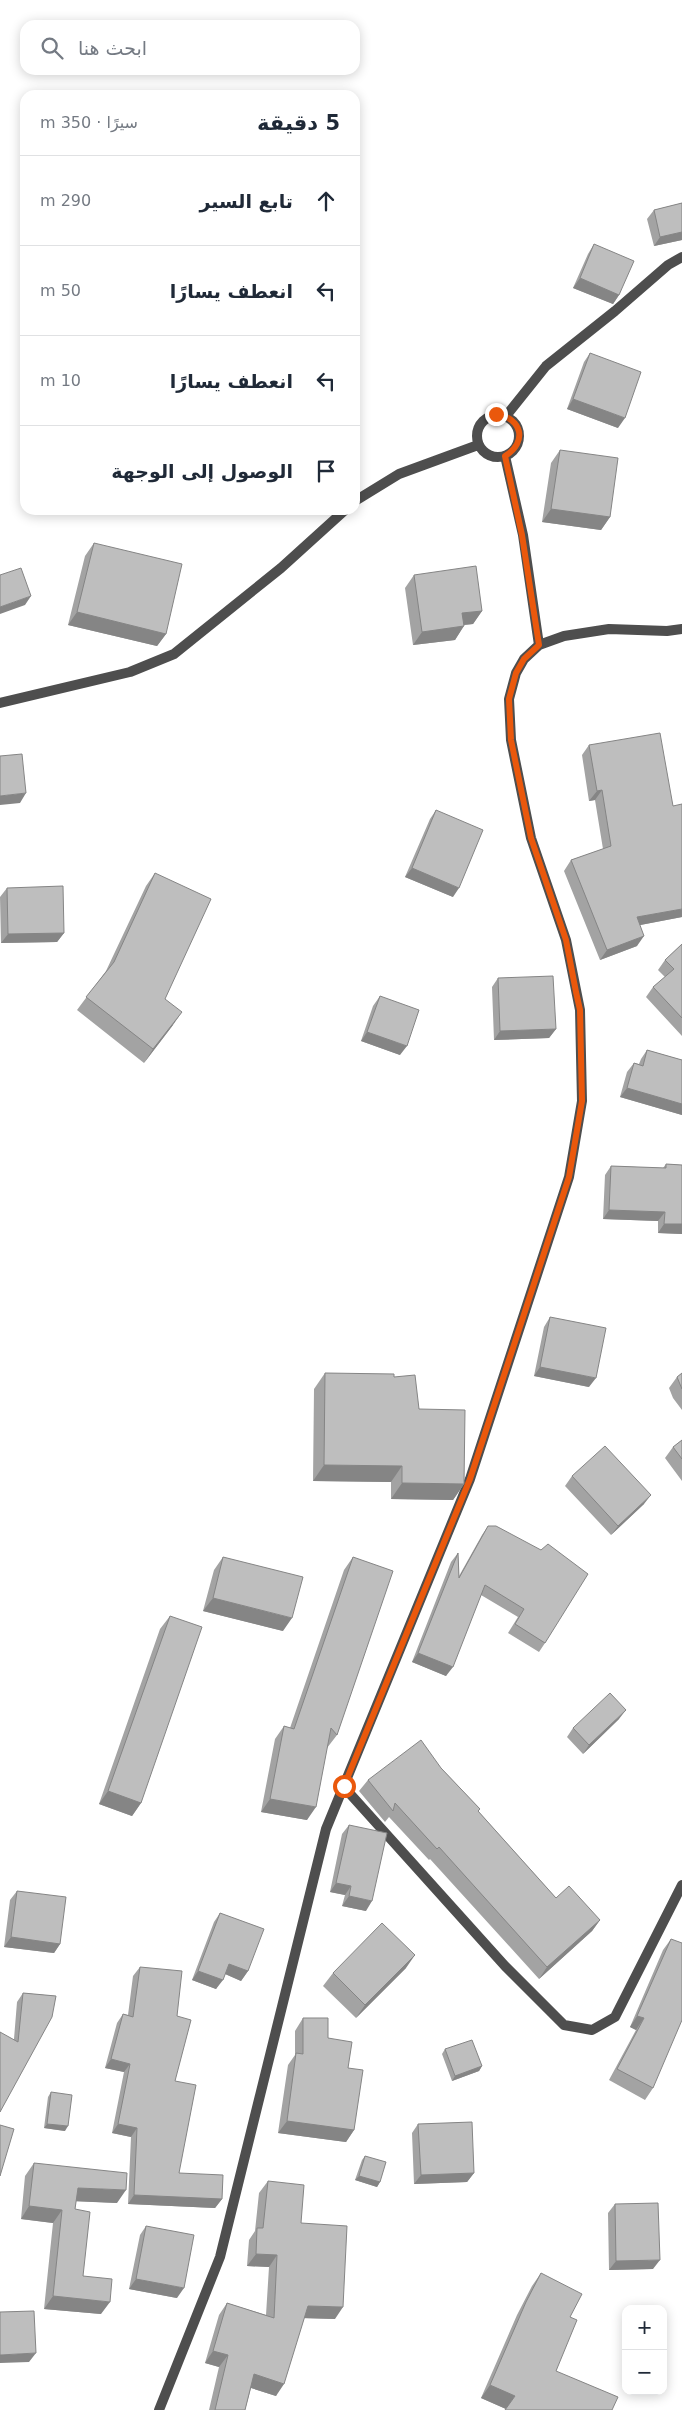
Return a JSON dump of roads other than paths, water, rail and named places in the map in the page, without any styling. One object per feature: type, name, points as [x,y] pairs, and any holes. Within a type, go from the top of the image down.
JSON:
[{"type":"street","points":[[506,416],[546,366],[615,311],[668,265],[682,257]]},
{"type":"street","points":[[496,414],[506,416],[514,422],[519,431],[519,441],[514,450],[505,456],[495,457],[485,453],[478,445],[476,435],[479,425],[486,418],[496,414]]},
{"type":"street","points":[[360,498],[400,474],[478,445]]},
{"type":"street","points":[[505,456],[522,535],[539,645]]},
{"type":"street","points":[[0,703],[130,672],[174,654],[281,568],[339,515]]},
{"type":"street","points":[[159,2410],[220,2257],[326,1829],[470,1479],[569,1177],[580,1111],[580,1010],[566,940],[531,838],[511,740],[509,699],[516,673],[524,659],[539,645],[564,636],[610,629],[667,631],[682,629]]},
{"type":"street","points":[[344,1786],[505,1966],[564,2025],[592,2030],[615,2017],[682,1885]]}]
